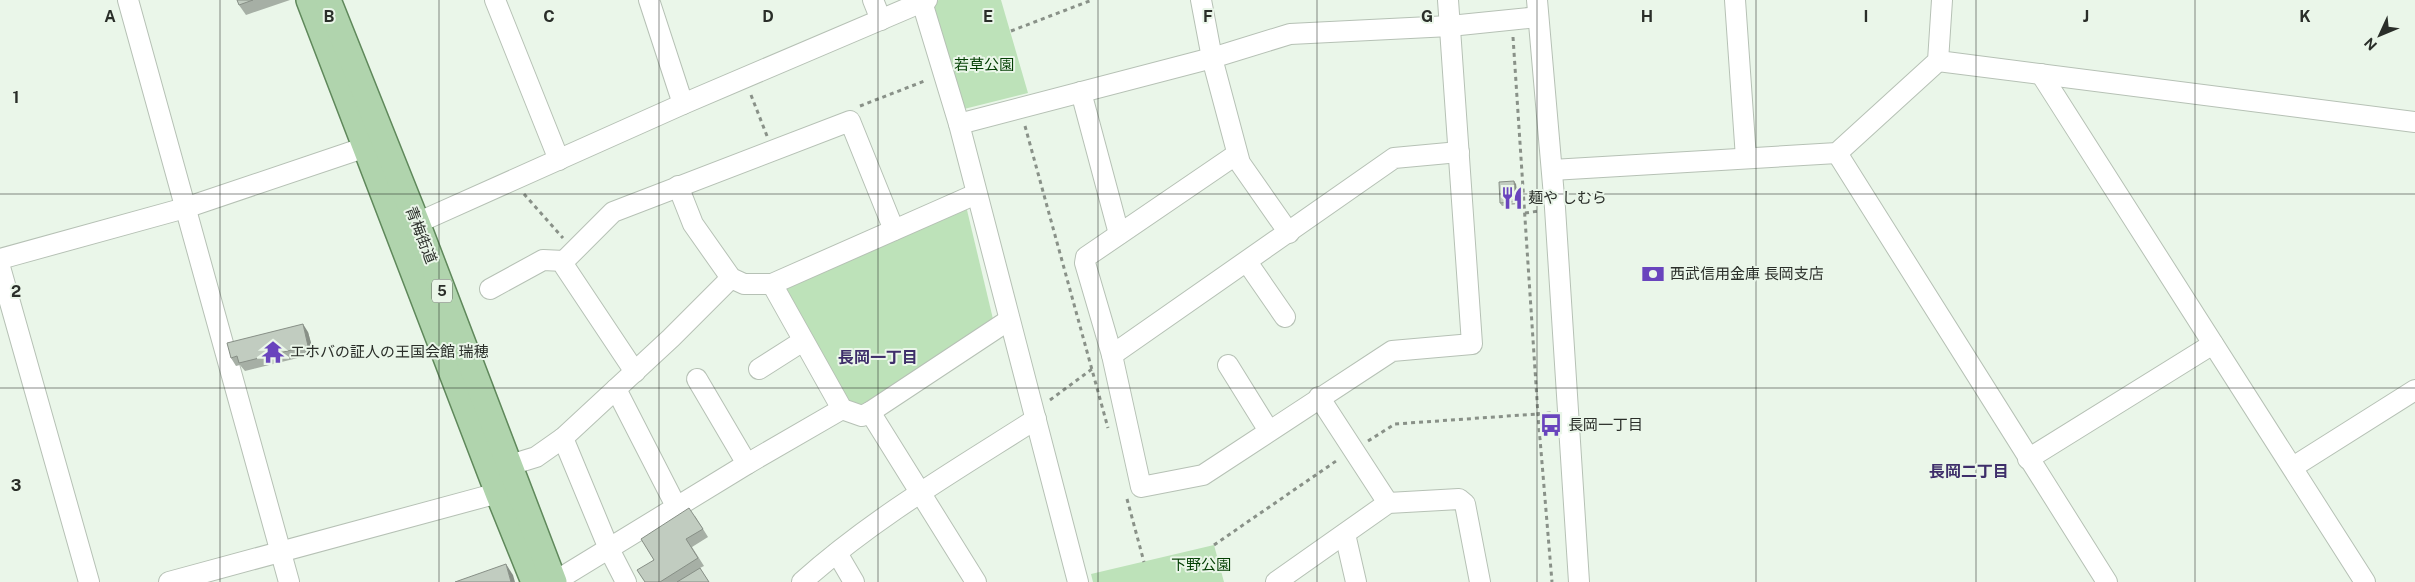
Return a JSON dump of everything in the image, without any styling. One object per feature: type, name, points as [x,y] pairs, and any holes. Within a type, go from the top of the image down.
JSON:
[{"type":"main road","name":"青梅街道","points":[[309,0],[534,582]]},
{"type":"main road","name":"青梅街道","points":[[328,0],[554,582]]},
{"type":"street","points":[[128,0],[288,582]]},
{"type":"street","points":[[495,0],[559,160]]},
{"type":"street","points":[[649,0],[682,104]]},
{"type":"street","points":[[873,0],[881,20]]},
{"type":"street","points":[[1201,0],[1212,58],[1240,164],[1288,233]]},
{"type":"street","points":[[1237,154],[1090,253],[1085,262],[1112,355],[1141,487],[1203,475],[1392,350],[1472,344],[1448,0]]},
{"type":"street","points":[[1735,0],[1746,158]]},
{"type":"street","points":[[1552,170],[1836,153],[1938,61],[1942,0]]},
{"type":"street","points":[[416,223],[682,104],[924,1],[1078,582]]},
{"type":"street","points":[[958,124],[1212,58],[1290,34],[1450,26],[1512,19],[1537,8],[1552,170],[1566,411],[1579,582]]},
{"type":"street","points":[[1938,61],[2415,122]]},
{"type":"street","points":[[2041,74],[2365,582]]},
{"type":"street","points":[[1081,92],[1119,234]]},
{"type":"street","points":[[490,289],[543,260],[564,261],[613,212],[850,121],[894,230]]},
{"type":"street","points":[[0,259],[185,208],[366,147]]},
{"type":"street","points":[[1112,355],[1394,158],[1460,152]]},
{"type":"street","points":[[1836,153],[2107,582]]},
{"type":"street","points":[[678,186],[693,224],[731,278],[744,284],[772,284],[976,194]]},
{"type":"street","points":[[564,261],[565,267],[635,372]]},
{"type":"street","points":[[1247,262],[1285,317]]},
{"type":"street","points":[[0,267],[90,582]]},
{"type":"street","points":[[510,465],[536,457],[563,438],[635,372],[731,278]]},
{"type":"street","points":[[772,284],[842,409],[862,416],[1008,320]]},
{"type":"street","points":[[759,369],[803,341]]},
{"type":"street","points":[[2028,459],[2212,344]]},
{"type":"street","points":[[1228,365],[1269,431]]},
{"type":"street","points":[[697,379],[747,464]]},
{"type":"street","points":[[616,389],[677,508]]},
{"type":"street","points":[[2293,467],[2415,390]]},
{"type":"street","points":[[1319,397],[1388,503]]},
{"type":"street","points":[[554,582],[747,464],[842,409]]},
{"type":"street","points":[[870,412],[971,580]]},
{"type":"street","points":[[802,582],[837,553],[920,493],[1035,415]]},
{"type":"street","points":[[563,438],[609,549],[626,582]]},
{"type":"street","points":[[169,582],[498,493]]},
{"type":"street","points":[[1276,582],[1388,503],[1459,499],[1466,504],[1480,582]]},
{"type":"street","points":[[1345,534],[1356,582]]},
{"type":"street","points":[[837,553],[854,582]]},
{"type":"path","points":[[1011,31],[1092,0]]},
{"type":"path","points":[[1512,19],[1538,415],[1552,582]]},
{"type":"path","points":[[744,78],[769,141]]},
{"type":"path","points":[[1020,108],[1110,436]]},
{"type":"path","points":[[1035,415],[1092,369]]},
{"type":"path","points":[[1214,545],[1395,424],[1538,415],[1566,411]]},
{"type":"path","points":[[1126,494],[1144,562]]},
{"type":"green space","name":"若草公園","points":[[939,0],[1001,0],[1028,93],[960,110],[933,11],[934,2]]},
{"type":"green space","points":[[959,206],[967,210],[993,319],[859,411],[850,409],[782,291]]},
{"type":"green space","name":"下野公園","points":[[1214,545],[1224,582],[1093,582],[1091,574]]},
{"type":"building","points":[[237,0],[253,0],[239,5]]},
{"type":"building","points":[[1514,181],[1516,201],[1500,203],[1499,182]]},
{"type":"building","points":[[303,324],[308,346],[239,363],[237,356],[231,358],[227,343]]},
{"type":"building","points":[[689,508],[703,529],[686,539],[698,558],[660,582],[645,582],[637,570],[654,560],[641,539]]},
{"type":"building","points":[[506,564],[511,582],[455,582]]},
{"type":"building","points":[[700,568],[709,582],[677,582]]},
{"type":"place","name":"麺や しむら","points":[[1512,198]]},
{"type":"place","name":"西武信用金庫 長岡支店","points":[[1653,274]]},
{"type":"place","name":"エホバの証人の王国会館 瑞穂","points":[[273,352]]},
{"type":"place","name":"長岡一丁目","points":[[1551,425]]},
{"type":"district","name":"長岡一丁目","points":[[878,357]]},
{"type":"district","name":"長岡二丁目","points":[[1969,471]]}]
